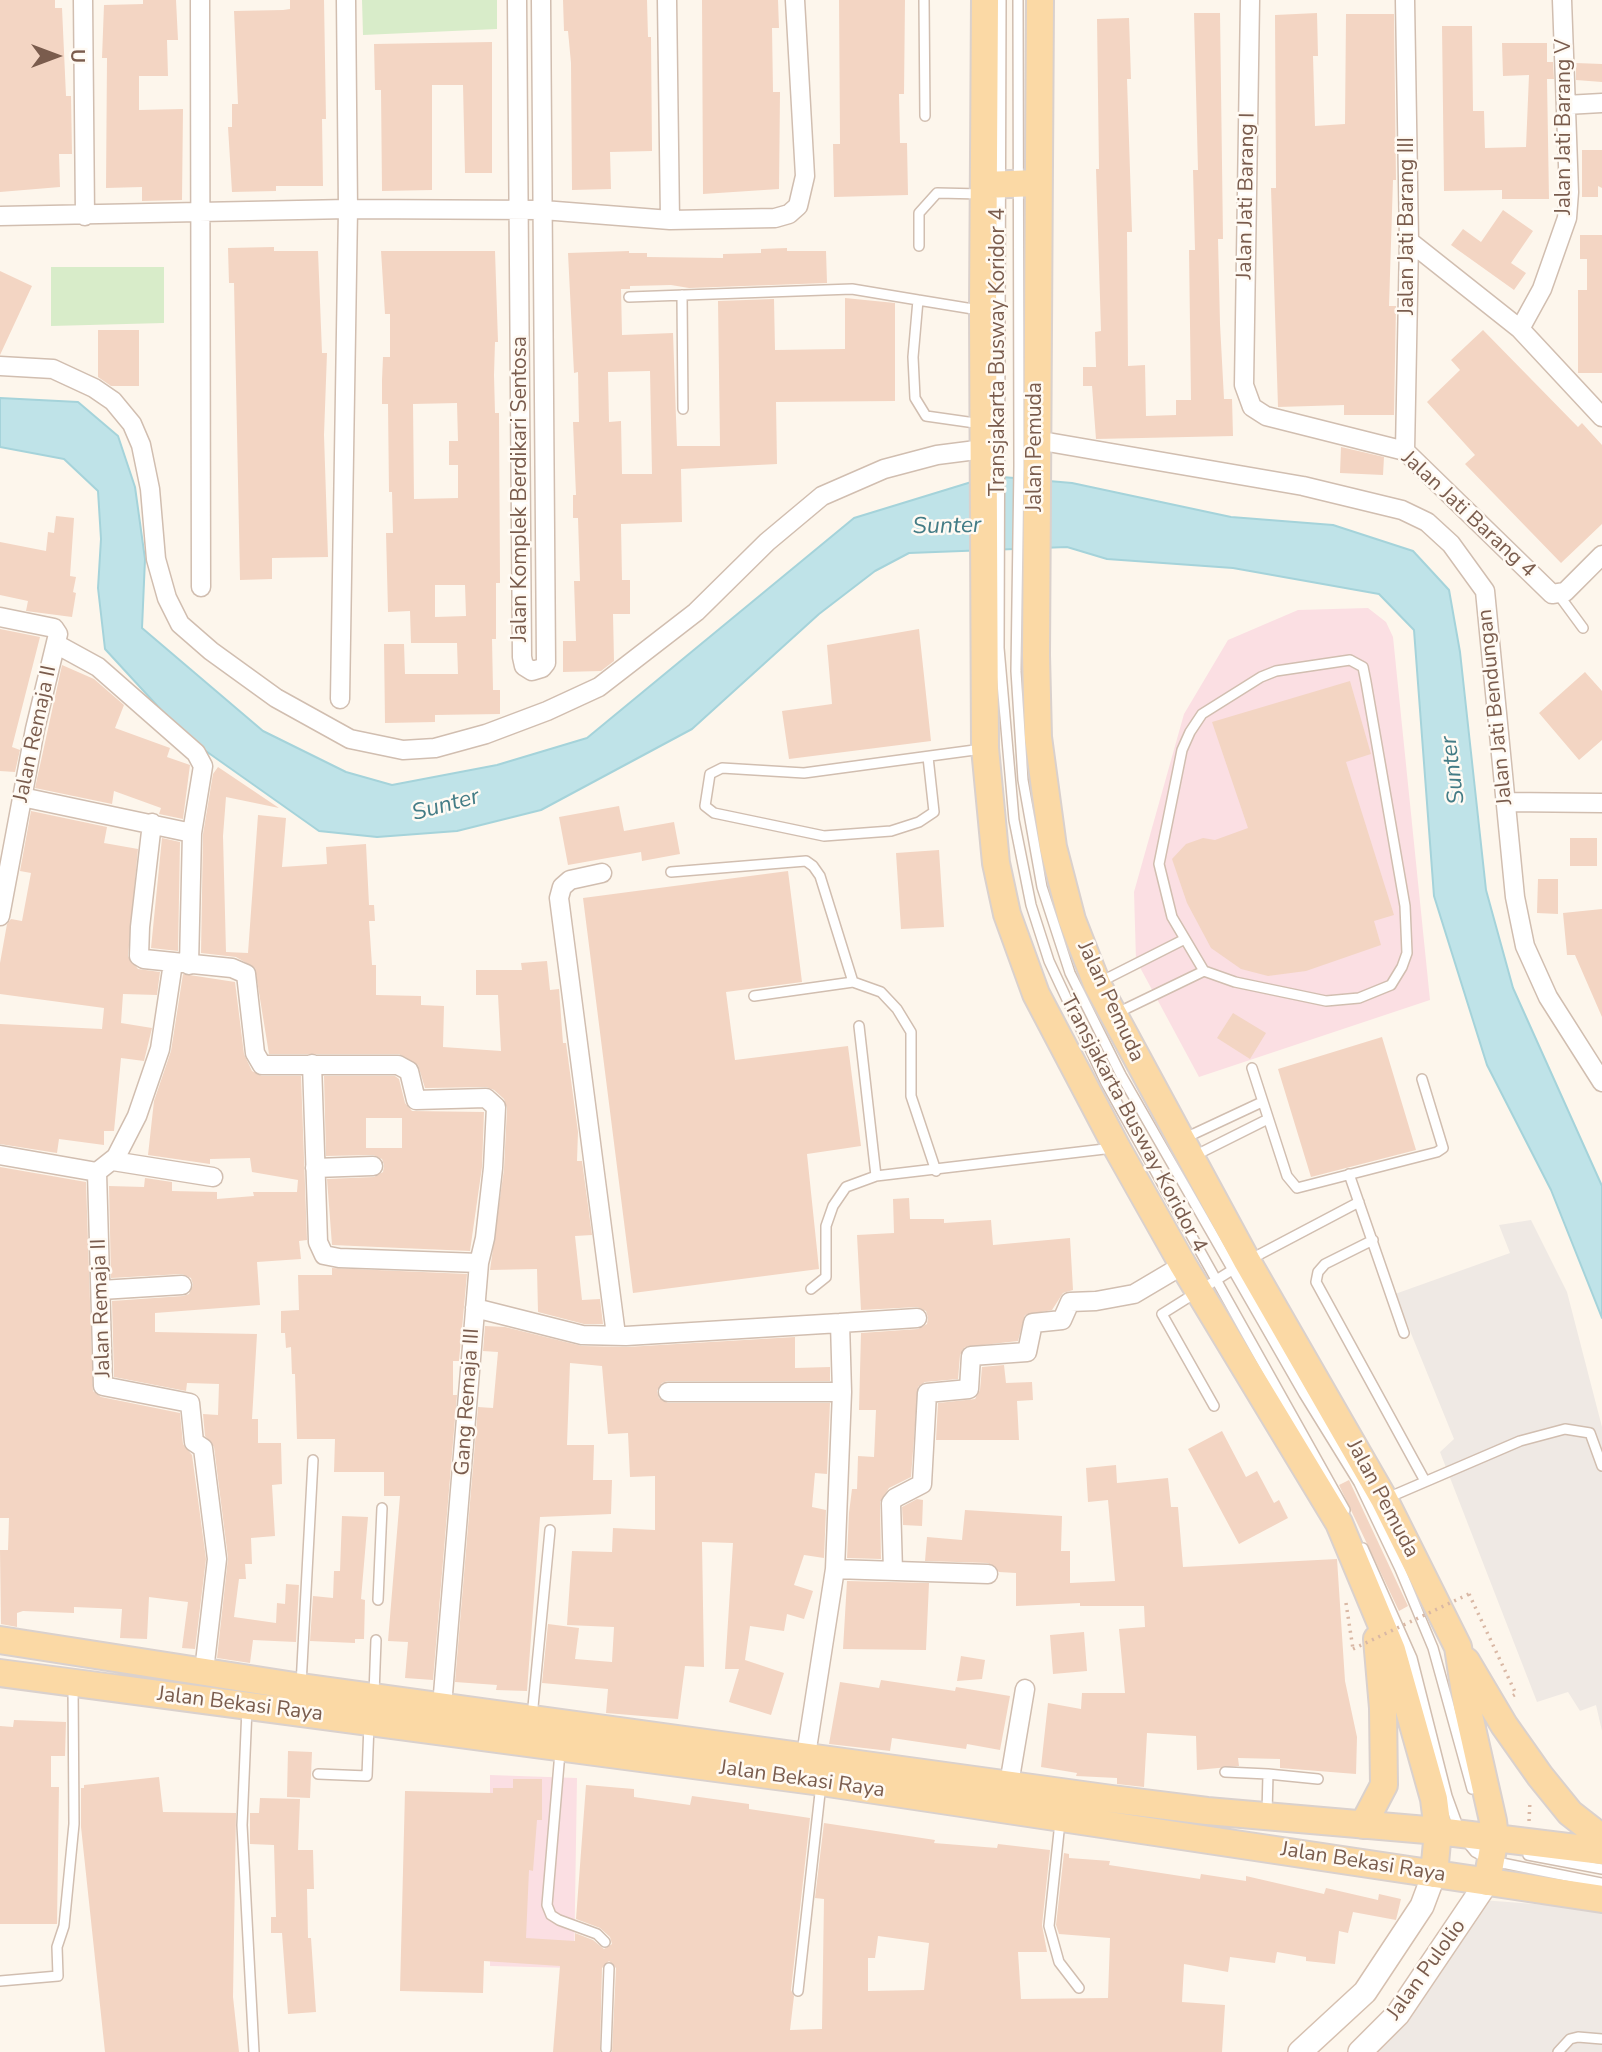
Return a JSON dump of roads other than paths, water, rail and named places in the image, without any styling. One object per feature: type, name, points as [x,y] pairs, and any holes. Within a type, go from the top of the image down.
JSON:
[{"type":"main road","name":"Jalan Pemuda","points":[[985,0],[1030,456],[1027,570],[1038,737],[1053,847],[1072,920],[1097,984],[1185,1149],[1240,1265],[1384,1499],[1458,1647],[1467,1706],[1485,1774],[1486,1846]]},
{"type":"main road","name":"Jalan Pemuda","points":[[1040,0],[983,311],[990,568],[985,748],[996,863],[1007,914],[1036,994],[1117,1148],[1183,1265],[1208,1284],[1332,1511],[1362,1604],[1405,1693],[1434,1799],[1486,1846]]},
{"type":"main road","points":[[1362,1604],[1383,1708],[1384,1785],[1363,1825]]},
{"type":"main road","name":"Jalan Bekasi Raya","points":[[0,1640],[301,1687],[372,1710],[561,1747],[1060,1817],[1111,1812],[1267,1817],[1363,1825],[1486,1846],[1602,1852]]},
{"type":"main road","points":[[1458,1647],[1504,1726],[1540,1776],[1570,1813],[1602,1838]]},
{"type":"main road","name":"Jalan Bekasi Raya","points":[[0,1673],[247,1706],[372,1710],[442,1706],[806,1755],[1009,1784],[1111,1812],[1434,1874],[1486,1846]]},
{"type":"main road","name":"Jalan Pemuda","points":[[1434,1874],[1486,1846]]},
{"type":"main road","name":"Jalan Bekasi Raya","points":[[1486,1846],[1602,1899]]},
{"type":"street","points":[[83,0],[85,216]]},
{"type":"street","points":[[200,0],[201,587]]},
{"type":"street","points":[[340,699],[348,208],[346,0]]},
{"type":"street","name":"Jalan Komplek Berdikari Sentosa","points":[[517,0],[522,657],[524,666],[532,671],[542,668],[546,663],[541,0]]},
{"type":"street","points":[[667,0],[670,220]]},
{"type":"street","points":[[0,216],[348,208],[519,209],[670,220],[775,218],[789,214],[798,206],[805,176],[795,0]]},
{"type":"street","name":"Jalan Jati Barang I","points":[[1245,393],[1250,0]]},
{"type":"street","name":"Jalan Jati Barang III","points":[[1405,0],[1409,241],[1405,451]]},
{"type":"street","name":"Jalan Jati Barang V","points":[[1520,329],[1542,289],[1567,218],[1562,0]]},
{"type":"street","points":[[1566,105],[1602,103]]},
{"type":"street","points":[[1409,241],[1520,329],[1602,417]]},
{"type":"street","points":[[0,366],[53,369],[94,388],[113,401],[132,424],[141,444],[150,489],[156,559],[167,598],[180,624],[276,698],[350,739],[403,750],[435,748],[486,734],[599,687],[696,612],[767,541],[822,496],[884,469],[937,455],[988,450]]},
{"type":"street","name":"Jalan Jati Barang 4","points":[[1245,393],[1252,407],[1266,416],[1405,451],[1552,594],[1558,594]]},
{"type":"street","name":"Jalan Jati Bendungan","points":[[1030,456],[1303,485],[1402,510],[1427,522],[1451,544],[1485,591],[1516,897],[1525,946],[1548,997],[1602,1082]]},
{"type":"street","points":[[1558,594],[1564,592],[1602,555]]},
{"type":"street","points":[[0,617],[54,628],[57,639],[98,667],[196,753],[203,766],[192,832],[181,964],[160,1049],[137,1116],[113,1161],[97,1172],[0,1155]]},
{"type":"street","name":"Jalan Remaja II","points":[[0,916],[22,797],[57,639]]},
{"type":"street","points":[[22,797],[192,832]]},
{"type":"street","points":[[1506,802],[1602,803]]},
{"type":"street","points":[[152,823],[138,948],[144,960],[232,968],[248,976],[255,1053],[262,1065],[312,1064],[318,1242],[324,1255],[339,1258],[478,1262]]},
{"type":"street","points":[[602,873],[570,880],[562,887],[559,898],[616,1335]]},
{"type":"street","name":"Gang Remaja III","points":[[312,1064],[398,1065],[409,1071],[415,1098],[420,1102],[481,1098],[491,1101],[496,1111],[494,1168],[485,1238],[478,1262],[442,1706]]},
{"type":"street","points":[[113,1161],[214,1177]]},
{"type":"street","points":[[315,1168],[373,1166]]},
{"type":"street","name":"Jalan Remaja II","points":[[97,1172],[104,1388],[192,1405],[194,1442],[203,1448],[217,1547],[204,1671]]},
{"type":"street","points":[[892,1572],[891,1503],[895,1497],[922,1484],[927,1393],[968,1390],[971,1356],[1027,1352],[1033,1323],[1062,1320],[1070,1302],[1096,1301],[1134,1294],[1183,1265]]},
{"type":"street","points":[[101,1290],[181,1285]]},
{"type":"street","points":[[475,1308],[582,1335],[917,1318]]},
{"type":"street","points":[[806,1755],[835,1569],[842,1392],[840,1323]]},
{"type":"street","points":[[668,1392],[842,1392]]},
{"type":"street","points":[[835,1569],[988,1574]]},
{"type":"street","points":[[1009,1784],[1025,1689]]},
{"type":"street","name":"Jalan Pulolio","points":[[1360,2052],[1398,2014],[1486,1846]]},
{"type":"street","name":"Jalan Pulolio","points":[[1300,2052],[1365,1992],[1422,1906],[1434,1874]]},
{"type":"street","points":[[1365,1992],[1398,2014]]},
{"type":"lane","points":[[924,0],[925,116]]},
{"type":"lane","name":"Transjakarta Busway Koridor 4","points":[[1001,0],[1004,186]]},
{"type":"lane","name":"Transjakarta Busway Koridor 4","points":[[988,450],[1018,0]]},
{"type":"lane","points":[[919,246],[919,213],[937,193],[1004,186]]},
{"type":"lane","points":[[629,297],[852,289],[983,311]]},
{"type":"lane","points":[[682,295],[683,409]]},
{"type":"lane","points":[[918,300],[913,357],[915,398],[920,409],[988,450]]},
{"type":"lane","name":"Transjakarta Busway Koridor 4","points":[[990,568],[1014,820],[1031,905],[1049,961],[1100,1071],[1208,1284],[1349,1517]]},
{"type":"lane","name":"Transjakarta Busway Koridor 4","points":[[1027,570],[1016,671],[1018,733],[1042,887],[1070,973],[1121,1075],[1240,1265],[1359,1483],[1400,1569],[1433,1648],[1476,1803]]},
{"type":"lane","points":[[1558,594],[1583,628]]},
{"type":"lane","points":[[1350,660],[1358,662],[1363,667],[1366,682],[1405,906],[1407,953],[1391,985],[1359,998],[1326,1001],[1235,982],[1203,971],[1183,940],[1172,916],[1159,864],[1182,750],[1190,732],[1202,714],[1269,674],[1350,660]]},
{"type":"lane","points":[[928,757],[934,812],[919,822],[891,831],[824,836],[714,813],[705,806],[710,774],[722,768],[804,773],[985,748]]},
{"type":"lane","points":[[671,872],[806,860],[820,876],[853,982]]},
{"type":"lane","points":[[1097,984],[1183,940]]},
{"type":"lane","points":[[1113,1015],[1203,971]]},
{"type":"lane","points":[[754,996],[853,982],[881,992],[897,1009],[911,1032],[911,1096],[936,1171]]},
{"type":"lane","points":[[859,1026],[876,1176]]},
{"type":"lane","points":[[1252,1068],[1287,1176],[1297,1188],[1437,1152],[1443,1148],[1422,1079]]},
{"type":"lane","points":[[1185,1149],[1262,1102]]},
{"type":"lane","points":[[1185,1149],[1268,1119]]},
{"type":"lane","points":[[811,1289],[826,1277],[826,1226],[833,1206],[846,1187],[876,1176],[1117,1148]]},
{"type":"lane","points":[[1349,1174],[1404,1334]]},
{"type":"lane","points":[[1214,1406],[1162,1314],[1240,1265],[1359,1202]]},
{"type":"lane","points":[[1373,1240],[1325,1264],[1318,1272],[1316,1282],[1425,1481]]},
{"type":"lane","points":[[1384,1499],[1520,1441],[1565,1429],[1590,1433],[1602,1466]]},
{"type":"lane","points":[[301,1687],[313,1460]]},
{"type":"lane","points":[[378,1600],[382,1508]]},
{"type":"lane","points":[[532,1718],[550,1530]]},
{"type":"lane","points":[[1360,1542],[1412,1658],[1447,1796],[1486,1846],[1602,1883]]},
{"type":"lane","points":[[318,1774],[367,1775],[376,1640]]},
{"type":"lane","points":[[0,1981],[58,1976],[57,1947],[64,1926],[74,1824],[73,1684]]},
{"type":"lane","points":[[247,1706],[242,1825],[254,2052]]},
{"type":"lane","points":[[561,1747],[547,1905],[551,1915],[597,1934],[605,1942]]},
{"type":"lane","points":[[1225,1772],[1318,1779]]},
{"type":"lane","points":[[1267,1817],[1268,1774]]},
{"type":"lane","points":[[798,1991],[821,1782]]},
{"type":"lane","points":[[1060,1817],[1049,1926],[1059,1962],[1079,1988]]},
{"type":"lane","points":[[1486,1846],[1602,1869]]},
{"type":"lane","points":[[606,2049],[609,1968]]},
{"type":"lane","points":[[1558,2052],[1570,2039],[1602,2039]]},
{"type":"water","name":"Sunter","points":[[0,398],[78,402],[118,436],[135,487],[145,559],[142,628],[263,731],[346,772],[392,785],[497,765],[587,738],[854,518],[991,476],[1072,483],[1231,517],[1333,525],[1413,551],[1449,590],[1460,652],[1486,890],[1513,988],[1602,1186],[1602,1318],[1551,1190],[1487,1065],[1434,896],[1414,630],[1379,594],[1233,568],[1107,559],[1067,547],[909,553],[875,571],[819,614],[692,729],[541,810],[457,831],[377,837],[319,831],[186,737],[105,649],[98,588],[101,539],[98,491],[64,459],[0,447]]}]
